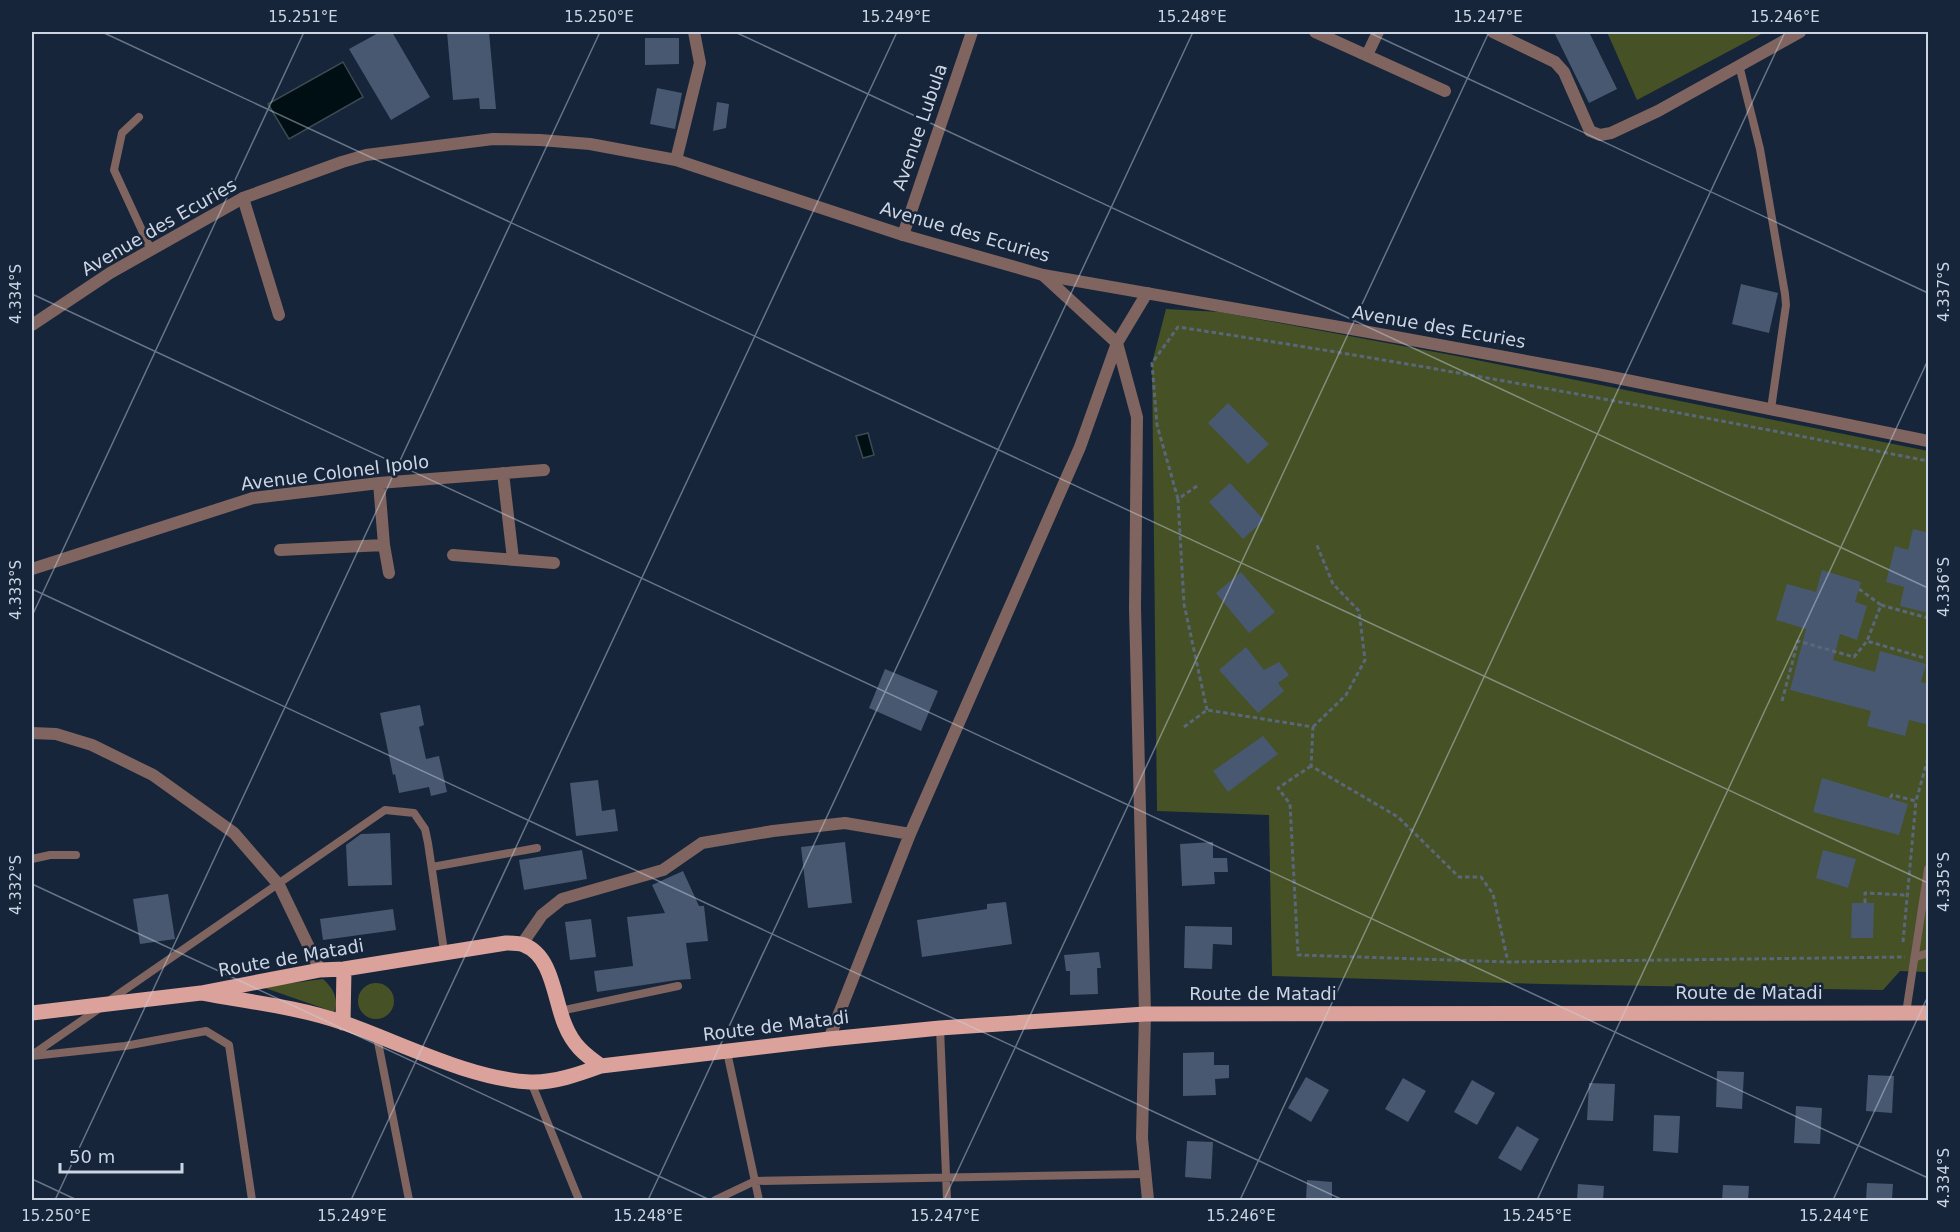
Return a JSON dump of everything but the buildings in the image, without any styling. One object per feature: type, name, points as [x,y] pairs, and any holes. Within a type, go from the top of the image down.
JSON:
[{"type":"main road","name":"Route de Matadi","points":[[32,1012],[201,993],[320,970],[344,969],[444,951],[506,943],[522,944]]},
{"type":"main road","points":[[522,944],[535,950],[543,962],[565,1026],[579,1049],[601,1066]]},
{"type":"main road","points":[[343,1023],[344,969]]},
{"type":"main road","name":"Route de Matadi","points":[[201,993],[297,1011],[343,1023],[488,1076],[531,1082],[566,1078],[601,1066],[829,1039],[940,1028],[1145,1014],[1929,1013]]},
{"type":"street","points":[[676,160],[700,63],[694,32]]},
{"type":"street","name":"Avenue Lubula","points":[[903,235],[972,32]]},
{"type":"street","points":[[1315,32],[1445,91]]},
{"type":"street","points":[[1367,55],[1378,32]]},
{"type":"street","points":[[1494,32],[1555,62],[1564,72],[1590,131],[1600,135],[1611,133],[1658,111],[1800,32]]},
{"type":"street","name":"Avenue des Ecuries","points":[[32,325],[111,273],[243,198],[366,155],[493,139],[590,144],[676,160],[903,235],[1043,275],[1397,337],[1928,441]]},
{"type":"street","points":[[243,198],[279,315]]},
{"type":"street","points":[[1043,275],[1118,343],[1137,417],[1135,608],[1145,1014],[1142,1138],[1148,1200]]},
{"type":"street","points":[[829,1039],[910,834],[1080,447],[1118,343],[1147,293]]},
{"type":"street","name":"Avenue Colonel Ipolo","points":[[32,569],[253,498],[380,483],[544,470]]},
{"type":"street","points":[[504,473],[513,559]]},
{"type":"street","points":[[380,483],[384,545],[389,573]]},
{"type":"street","points":[[279,550],[384,545]]},
{"type":"street","points":[[453,555],[554,563]]},
{"type":"street","points":[[32,733],[56,734],[92,745],[153,775],[234,833],[279,885],[320,970]]},
{"type":"street","points":[[522,944],[542,915],[562,899],[663,870],[702,843],[774,831],[844,823],[910,834]]},
{"type":"lane","points":[[1739,65],[1760,149],[1785,294],[1786,305],[1771,409]]},
{"type":"lane","points":[[139,117],[122,133],[114,170],[151,250]]},
{"type":"lane","points":[[32,1056],[385,810],[414,813],[425,829],[444,951]]},
{"type":"lane","points":[[432,867],[537,848]]},
{"type":"lane","points":[[32,859],[50,855],[76,855]]},
{"type":"lane","points":[[1906,1013],[1929,869]]},
{"type":"lane","points":[[1916,957],[1929,953]]},
{"type":"lane","points":[[560,1011],[678,986]]},
{"type":"lane","points":[[940,1028],[947,1200]]},
{"type":"lane","points":[[32,1056],[125,1046],[206,1031],[229,1045],[252,1200]]},
{"type":"lane","points":[[377,1037],[409,1200]]},
{"type":"lane","points":[[727,1052],[759,1200]]},
{"type":"lane","points":[[531,1082],[579,1200]]},
{"type":"lane","points":[[715,1200],[755,1181],[1146,1174]]},
{"type":"path","points":[[1207,710],[1184,604],[1178,499],[1157,426],[1152,363],[1178,327],[1327,349],[1929,461]]},
{"type":"path","points":[[1178,499],[1197,486]]},
{"type":"path","points":[[1311,766],[1313,728],[1346,695],[1365,660],[1359,611],[1333,584],[1316,543]]},
{"type":"path","points":[[1859,590],[1881,605],[1929,618]]},
{"type":"path","points":[[1782,701],[1798,641],[1854,657],[1867,641],[1881,605]]},
{"type":"path","points":[[1867,641],[1929,659]]},
{"type":"path","points":[[1184,726],[1207,710],[1313,728]]},
{"type":"path","points":[[1903,945],[1916,801],[1929,758]]},
{"type":"path","points":[[1311,766],[1398,817],[1459,877],[1481,877],[1493,894],[1508,962]]},
{"type":"path","points":[[1311,766],[1278,788],[1290,804],[1298,956],[1508,962],[1916,957]]},
{"type":"path","points":[[1890,798],[1892,795],[1916,801]]},
{"type":"path","points":[[1865,903],[1865,893],[1907,895]]},
{"type":"green space","points":[[1607,32],[1765,32],[1637,100]]},
{"type":"green space","points":[[1166,309],[1220,312],[1462,357],[1928,451],[1928,972],[1900,971],[1883,990],[1272,976],[1269,815],[1157,811],[1152,363]]},
{"type":"green space","points":[[323,979],[334,994],[336,1002],[334,1012],[262,987]]},
{"type":"green space","points":[[376,983],[389,988],[394,1001],[389,1014],[376,1019],[363,1014],[358,1001],[363,988]]},
{"type":"shaded area","points":[[343,62],[363,97],[289,139],[268,104]]},
{"type":"shaded area","points":[[868,433],[874,455],[863,458],[856,436]]}]
